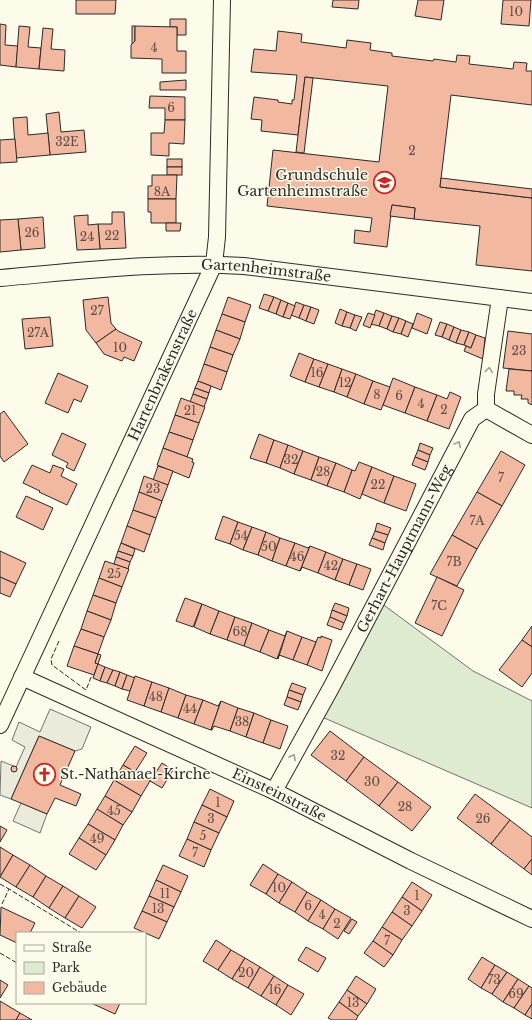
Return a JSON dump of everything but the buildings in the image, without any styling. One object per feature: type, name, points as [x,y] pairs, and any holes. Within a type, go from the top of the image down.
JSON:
[{"type":"street","name":"Hartenbrakenstraße","points":[[0,725],[214,264],[217,238],[222,0]]},
{"type":"street","name":"Gartenheimstraße","points":[[0,278],[174,264],[214,264],[244,266],[532,302]]},
{"type":"street","points":[[500,298],[486,394],[486,409],[532,435]]},
{"type":"street","name":"Gerhart-Hauptmann-Weg","points":[[274,791],[332,686],[472,419],[486,409]]},
{"type":"street","name":"Einsteinstraße","points":[[22,677],[274,791],[411,861],[532,920]]},
{"type":"green space","points":[[381,603],[473,671],[532,701],[532,808],[322,717]]},
{"type":"shaded area","points":[[50,709],[91,727],[82,749],[75,751],[39,736],[11,799],[0,795],[1,761],[16,767],[25,747],[12,740],[19,722],[40,732]]},
{"type":"shaded area","points":[[21,803],[47,814],[40,833],[13,821]]},
{"type":"fence","points":[[59,641],[51,659],[52,665],[86,690],[92,675]]},
{"type":"fence","points":[[0,884],[9,889]]},
{"type":"fence","points":[[2,904],[9,889],[79,932]]},
{"type":"fence","points":[[0,953],[16,962]]},
{"type":"place","name":"Grundschule Gartenheimstraße","points":[[384,183]]},
{"type":"place","name":"St.-Nathanael-Kirche","points":[[44,774]]}]
